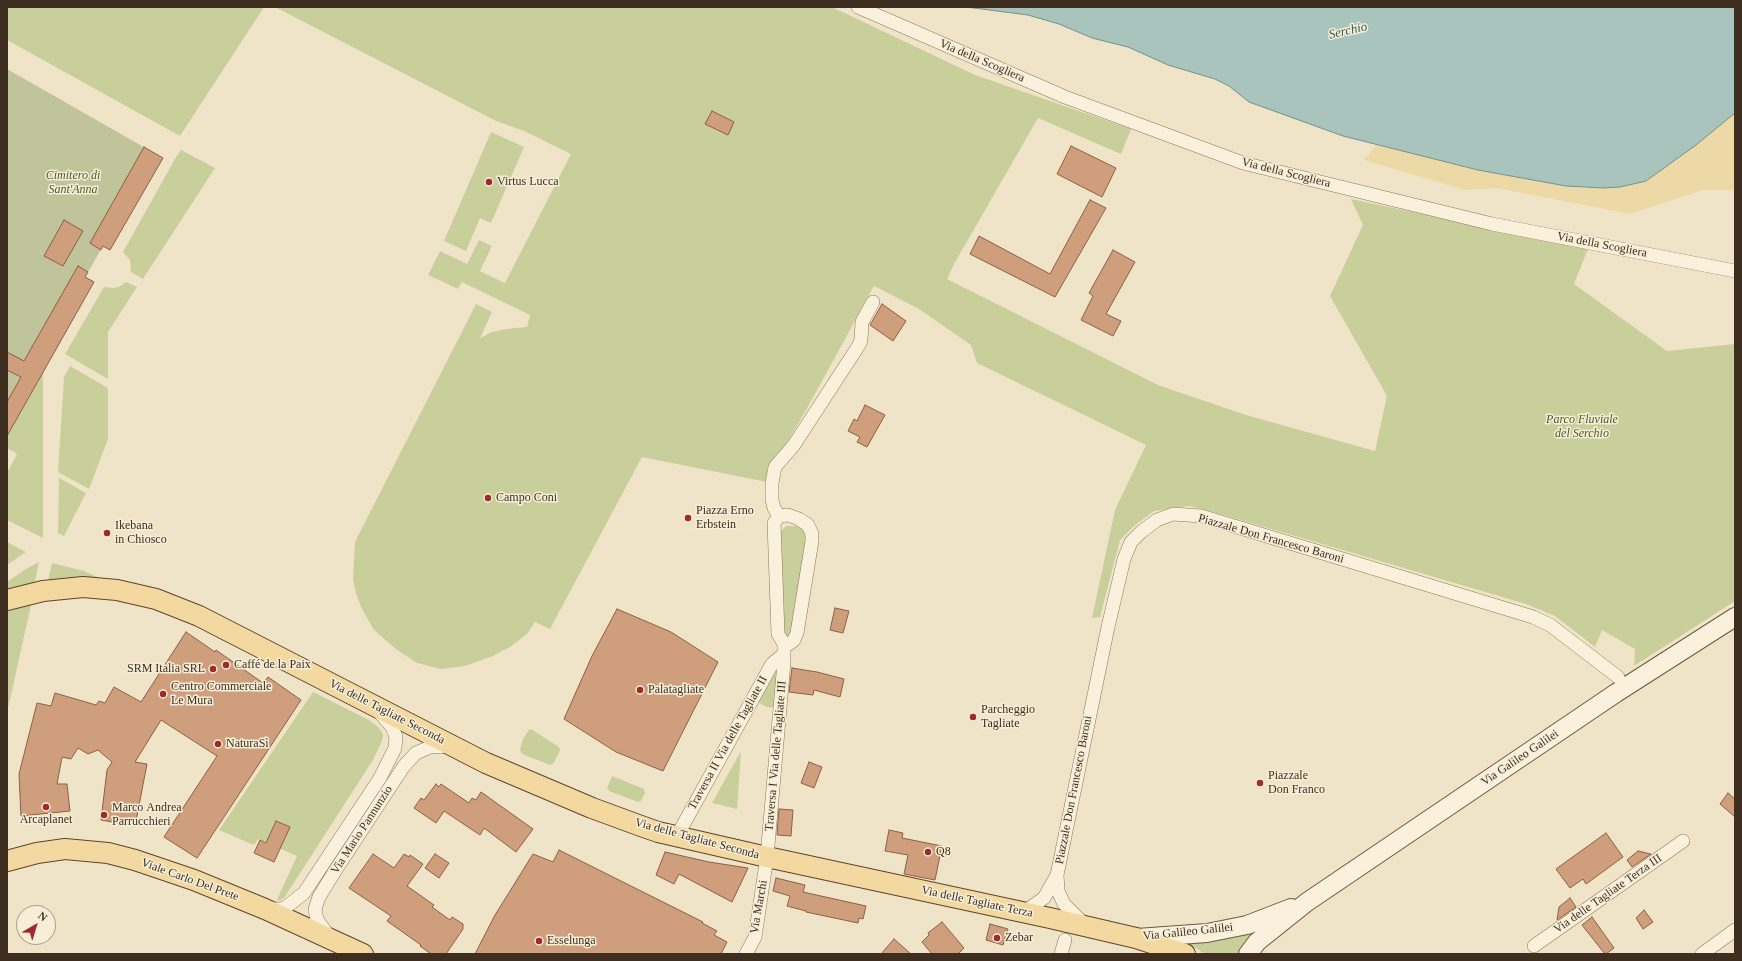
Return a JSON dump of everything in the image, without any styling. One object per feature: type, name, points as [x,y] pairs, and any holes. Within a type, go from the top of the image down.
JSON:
[{"type":"main road","name":"Via delle Tagliate Seconda","points":[[7,600],[43,592],[83,587],[117,590],[156,599],[199,616],[486,763],[592,808],[641,826],[767,857]]},
{"type":"main road","name":"Via Galileo Galilei","points":[[1248,954],[1257,942],[1307,902],[1617,685],[1646,673],[1735,617]]},
{"type":"main road","name":"Viale Carlo Del Prete","points":[[7,861],[36,852],[65,849],[108,853],[135,860],[194,880],[265,909],[363,954]]},
{"type":"main road","name":"Via delle Tagliate Terza","points":[[767,857],[1087,926],[1136,938],[1185,954]]},
{"type":"main road","name":"Via Galileo Galilei","points":[[1136,938],[1207,932],[1248,925],[1307,902]]},
{"type":"street","name":"Via della Scogliera","points":[[858,7],[1065,97],[1243,163],[1492,224],[1735,271]]},
{"type":"street","points":[[784,649],[778,634],[774,523],[779,516],[774,508],[772,500],[772,483],[775,467],[794,445],[861,340],[862,322],[873,302]]},
{"type":"street","name":"Piazzale Don Francesco Baroni","points":[[1024,912],[1044,898],[1057,875],[1108,627],[1124,560],[1131,542],[1157,520],[1173,514],[1201,516],[1533,617],[1550,625],[1617,685]]},
{"type":"street","name":"Traversa II Via delle Tagliate II","points":[[677,836],[772,664],[784,649],[794,640],[797,633],[812,534],[808,525],[799,519],[788,515],[779,516]]},
{"type":"street","name":"Traversa I Via delle Tagliate III","points":[[767,857],[784,649]]},
{"type":"street","name":"Via Mario Pannunzio","points":[[265,909],[281,909],[286,907],[304,893],[380,778],[395,748],[396,737],[392,727],[371,704]]},
{"type":"street","name":"Via Mario Pannunzio","points":[[338,943],[328,936],[317,920],[316,909],[319,897],[404,766],[412,757],[422,749],[455,746]]},
{"type":"street","name":"Via delle Tagliate Terza III","points":[[1534,946],[1683,841]]},
{"type":"street","name":"Via Marchi","points":[[746,954],[755,937],[767,857]]},
{"type":"street","points":[[1057,875],[1058,891],[1064,904],[1087,926]]},
{"type":"street","points":[[1702,954],[1735,930]]},
{"type":"street","points":[[1061,954],[1065,940]]},
{"type":"green space","points":[[7,7],[264,7],[180,136],[7,40]]},
{"type":"green space","name":"Parco Fluviale del Serchio","points":[[275,7],[832,7],[975,75],[1131,129],[1121,154],[1038,118],[954,264],[947,279],[1158,385],[1246,415],[1375,451],[1387,396],[1330,296],[1363,225],[1351,199],[1588,249],[1574,284],[1667,351],[1735,344],[1735,601],[1634,666],[1635,649],[1602,630],[1595,647],[1555,616],[1526,604],[1189,506],[1154,511],[1134,526],[1120,540],[1100,617],[1092,618],[1115,510],[1146,445],[977,363],[971,345],[919,309],[874,286],[784,448],[767,468],[767,482],[642,457],[550,629],[535,622],[527,634],[510,647],[493,656],[465,666],[441,669],[417,663],[396,649],[374,630],[361,607],[353,579],[355,542],[476,304],[492,312],[480,338],[492,332],[527,327],[530,315],[462,282],[458,289],[428,275],[440,251],[467,264],[479,240],[492,246],[480,271],[505,283],[571,154],[524,131],[496,121]]},
{"type":"green space","name":"Cimitero di Sant'Anna","points":[[7,69],[163,158],[110,250],[103,246],[85,277],[94,282],[7,436]]},
{"type":"green space","name":"Virtus Lucca","points":[[491,132],[524,147],[491,223],[480,218],[466,251],[444,241]]},
{"type":"green space","points":[[181,150],[215,168],[143,279],[131,272],[130,260],[123,252]]},
{"type":"green space","points":[[126,282],[137,287],[108,332],[108,379],[65,354],[104,287],[119,287]]},
{"type":"green space","points":[[70,366],[108,388],[108,439],[89,489],[58,472],[64,377]]},
{"type":"green space","points":[[43,372],[43,538],[7,520],[7,473],[17,454],[7,448],[7,436]]},
{"type":"green space","points":[[59,478],[86,493],[64,536],[58,533]]},
{"type":"green space","points":[[786,526],[797,526],[804,528],[807,535],[791,634],[788,636],[782,633],[780,537],[781,531]]},
{"type":"green space","points":[[7,542],[26,552],[7,565]]},
{"type":"green space","points":[[39,562],[34,586],[7,594],[7,582]]},
{"type":"green space","points":[[52,563],[84,571],[104,580],[47,585]]},
{"type":"green space","points":[[31,605],[7,713],[7,611]]},
{"type":"green space","points":[[780,666],[777,708],[767,707],[757,702],[777,668]]},
{"type":"green space","points":[[313,692],[369,720],[378,727],[383,734],[382,741],[373,760],[284,898],[276,902],[297,856],[258,839],[254,845],[219,830]]},
{"type":"green space","points":[[531,729],[559,747],[560,750],[554,763],[550,765],[522,754],[520,750],[523,739]]},
{"type":"green space","points":[[741,751],[737,809],[712,803]]},
{"type":"green space","points":[[612,776],[644,789],[645,793],[641,801],[638,802],[609,791],[607,788]]},
{"type":"green space","points":[[1259,930],[1239,954],[1205,954],[1188,943]]},
{"type":"sand","points":[[1735,113],[1735,190],[1703,190],[1630,214],[1497,188],[1465,190],[1364,160],[1376,145],[1478,170],[1566,186],[1582,188],[1620,187],[1646,181],[1696,145]]},
{"type":"water","name":"Serchio","points":[[966,7],[1735,7],[1735,113],[1696,145],[1646,181],[1620,187],[1603,188],[1566,186],[1478,170],[1343,136],[1249,102],[1229,86],[1215,79],[1168,65],[1128,47],[1092,38],[1059,24],[1028,15]]},
{"type":"building","points":[[712,111],[734,122],[728,135],[705,124]]},
{"type":"building","points":[[1071,146],[1116,168],[1102,197],[1057,174]]},
{"type":"building","points":[[144,147],[163,158],[110,250],[103,246],[101,250],[90,243]]},
{"type":"building","points":[[1090,200],[1106,208],[1055,297],[970,254],[979,236],[1050,274]]},
{"type":"building","points":[[64,220],[83,231],[63,266],[44,256]]},
{"type":"building","points":[[1113,250],[1135,262],[1106,314],[1121,321],[1113,336],[1081,320],[1093,296],[1089,293]]},
{"type":"building","points":[[78,266],[88,272],[85,277],[94,282],[7,436],[7,402],[21,377],[7,370],[7,352],[24,361]]},
{"type":"building","points":[[882,304],[906,321],[893,341],[870,325]]},
{"type":"building","points":[[865,405],[885,415],[867,447],[857,442],[860,437],[848,431],[854,419],[857,421]]},
{"type":"building","points":[[835,608],[849,611],[843,633],[830,630]]},
{"type":"building","name":"Palatagliate","points":[[617,609],[671,632],[718,662],[663,771],[616,752],[564,719],[592,656]]},
{"type":"building","points":[[186,632],[215,652],[216,650],[263,683],[268,677],[301,700],[197,858],[164,837],[217,756],[161,720],[135,762],[147,764],[135,826],[101,820],[107,770],[112,762],[98,750],[88,754],[78,748],[71,759],[62,757],[57,784],[67,784],[70,811],[21,816],[19,774],[37,703],[51,706],[55,693],[96,705],[99,701],[105,703],[114,687],[141,702]]},
{"type":"building","points":[[792,668],[817,672],[844,679],[840,697],[814,690],[813,695],[789,692]]},
{"type":"building","points":[[809,762],[822,767],[814,788],[801,783]]},
{"type":"building","points":[[436,784],[439,787],[441,784],[469,803],[472,798],[476,800],[481,792],[533,829],[516,852],[484,828],[480,835],[444,811],[436,823],[414,808],[421,798],[424,800]]},
{"type":"building","points":[[1728,793],[1735,799],[1735,817],[1720,804]]},
{"type":"building","points":[[779,809],[793,810],[791,836],[777,835]]},
{"type":"building","points":[[276,821],[290,827],[274,862],[254,853],[260,840],[266,843]]},
{"type":"building","points":[[889,830],[903,833],[902,838],[942,846],[935,880],[904,874],[908,855],[885,851]]},
{"type":"building","points":[[1606,833],[1623,857],[1586,884],[1583,879],[1570,888],[1556,869]]},
{"type":"building","points":[[559,850],[703,922],[702,923],[717,931],[714,935],[727,942],[721,954],[475,954],[495,915],[533,854],[553,862]]},
{"type":"building","points":[[1638,851],[1651,854],[1632,867],[1627,860]]},
{"type":"building","points":[[665,852],[709,862],[748,868],[732,902],[679,874],[674,884],[656,875]]},
{"type":"building","points":[[373,854],[394,868],[404,854],[409,857],[410,855],[423,864],[407,886],[434,905],[432,907],[450,920],[452,917],[463,924],[463,929],[446,954],[431,954],[420,946],[421,945],[387,921],[391,916],[349,888]]},
{"type":"building","points":[[435,854],[449,863],[439,878],[425,868]]},
{"type":"building","points":[[776,878],[805,885],[803,892],[866,906],[863,919],[859,918],[858,923],[806,912],[787,906],[790,896],[773,891]]},
{"type":"building","points":[[1570,898],[1576,907],[1557,920],[1559,907]]},
{"type":"building","points":[[1644,910],[1653,922],[1643,929],[1636,918]]},
{"type":"building","points":[[1592,917],[1614,948],[1606,954],[1582,925]]},
{"type":"building","points":[[942,922],[964,948],[958,954],[932,954],[922,942],[929,935],[928,933]]},
{"type":"building","points":[[990,924],[1008,929],[1003,945],[986,940]]},
{"type":"building","points":[[894,939],[911,954],[881,954]]},
{"type":"place","name":"Virtus Lucca","points":[[489,182]]},
{"type":"place","name":"Campo Coni","points":[[488,498]]},
{"type":"place","name":"Piazza Erno Erbstein","points":[[688,518]]},
{"type":"place","name":"Ikebana in Chiosco","points":[[107,533]]},
{"type":"place","name":"Caffé de la Paix","points":[[226,665]]},
{"type":"place","name":"SRM Italia SRL","points":[[213,669]]},
{"type":"place","name":"Palatagliate","points":[[640,690]]},
{"type":"place","name":"Centro Commerciale Le Mura","points":[[163,694]]},
{"type":"place","name":"Parcheggio Tagliate","points":[[973,717]]},
{"type":"place","name":"NaturaSì","points":[[218,744]]},
{"type":"place","name":"Piazzale Don Franco","points":[[1260,783]]},
{"type":"place","name":"Arcaplanet","points":[[46,807]]},
{"type":"place","name":"Marco Andrea Parrucchieri","points":[[104,815]]},
{"type":"place","name":"Q8","points":[[928,852]]},
{"type":"place","name":"Zebar","points":[[997,938]]},
{"type":"place","name":"Esselunga","points":[[539,941]]}]
